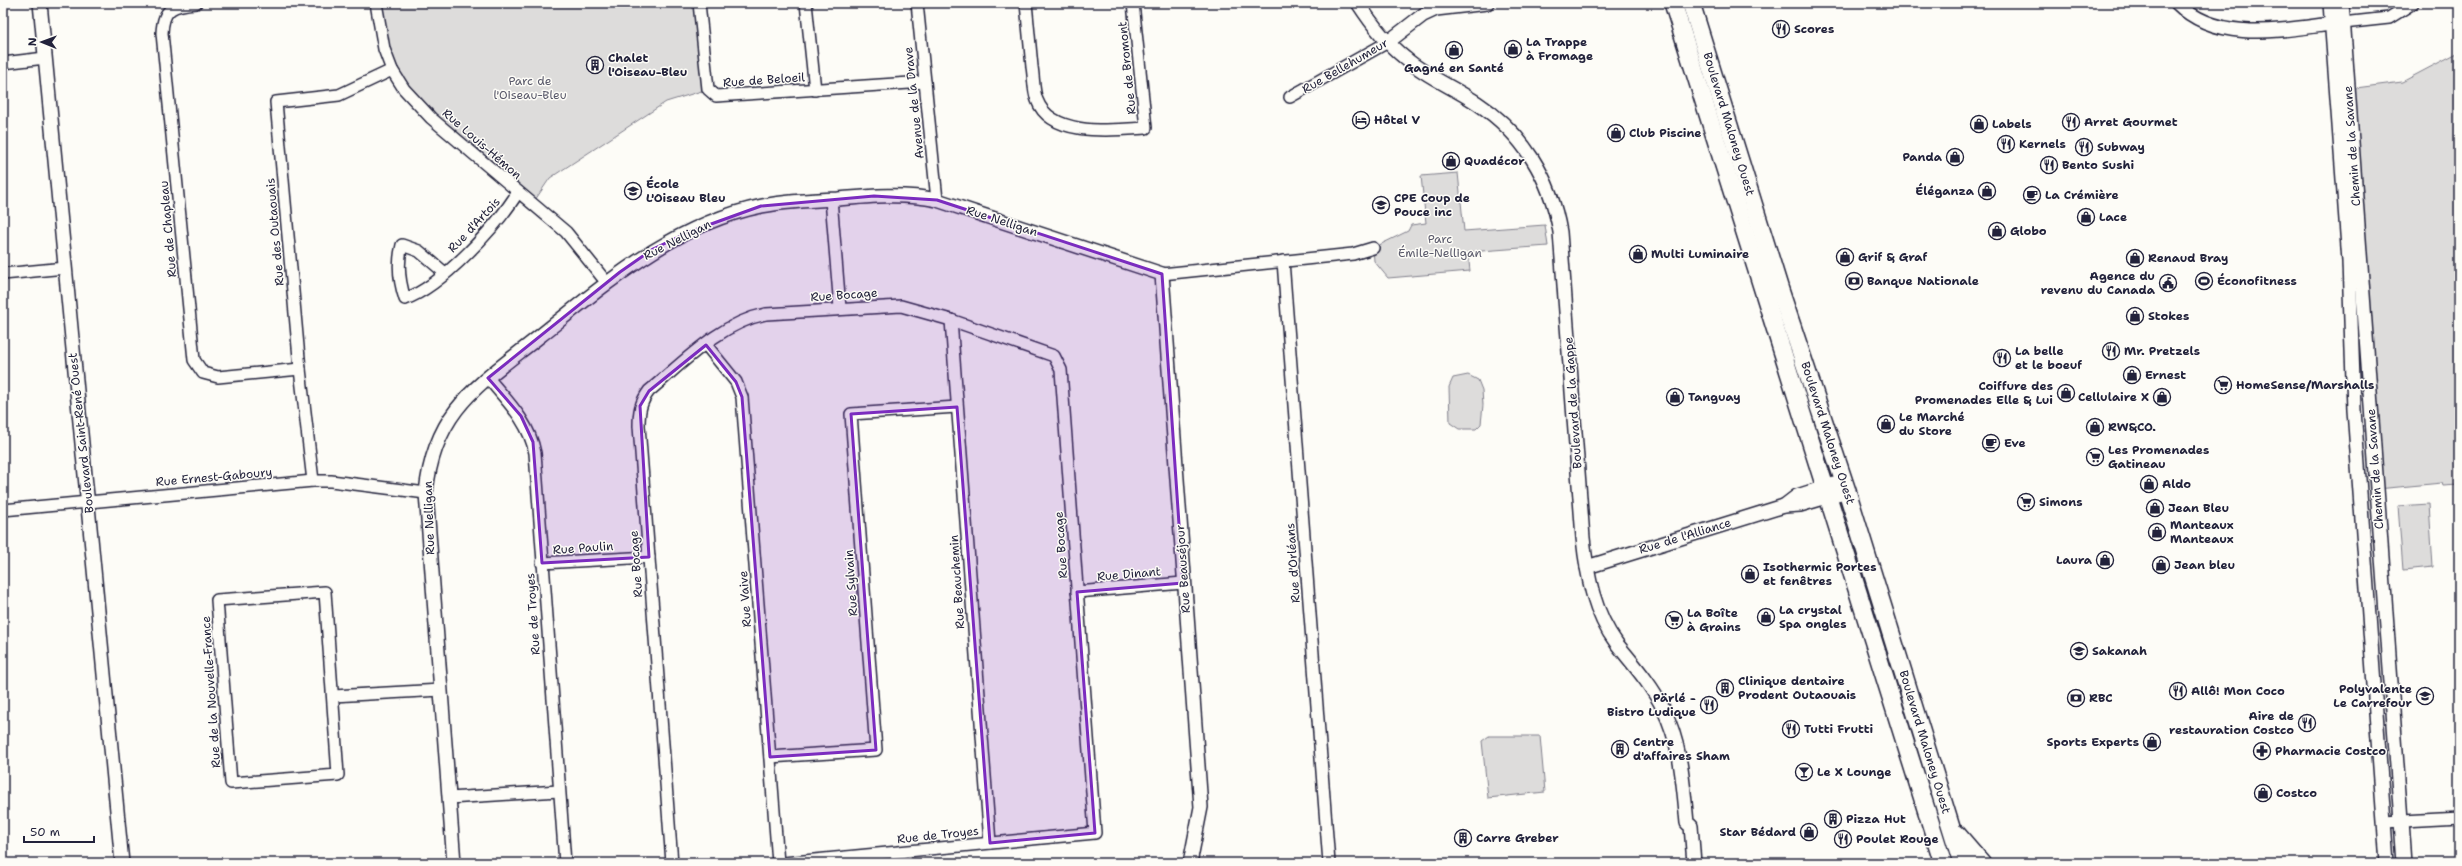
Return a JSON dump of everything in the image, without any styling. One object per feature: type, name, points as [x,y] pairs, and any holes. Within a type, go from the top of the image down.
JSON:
[{"type":"main road","name":"Boulevard Maloney Ouest","points":[[1673,3],[1944,863]]},
{"type":"main road","name":"Boulevard Maloney Ouest","points":[[1691,3],[1778,284],[1846,486],[1962,863]]},
{"type":"main road","points":[[1704,3],[1704,45]]},
{"type":"main road","points":[[1952,828],[1982,863]]},
{"type":"street","name":"Boulevard Saint-René Ouest","points":[[40,3],[122,863]]},
{"type":"street","name":"Rue de Chapleau","points":[[196,3],[181,4],[168,11],[162,24],[194,360],[203,373],[218,377],[300,369]]},
{"type":"street","name":"Rue Louis-Hémon","points":[[376,3],[381,37],[392,70],[404,89],[431,118],[566,232],[607,283]]},
{"type":"street","name":"Rue de Beloeil","points":[[699,3],[707,81],[711,94],[722,96],[925,82]]},
{"type":"street","name":"Rue de Beloeil","points":[[806,3],[815,90]]},
{"type":"street","name":"Avenue de la Drave","points":[[917,3],[937,200]]},
{"type":"street","name":"Rue de Bromont","points":[[1026,3],[1035,93],[1041,107],[1050,117],[1063,123],[1102,130],[1146,128],[1133,3]]},
{"type":"street","name":"Boulevard de la Gappe","points":[[1358,3],[1388,42],[1414,65],[1476,102],[1506,126],[1532,158],[1550,194],[1560,232],[1587,566],[1592,594],[1609,630],[1657,697],[1669,721],[1682,764],[1687,822],[1691,826],[1694,863]]},
{"type":"street","name":"Rue Bellehumeur","points":[[1290,97],[1388,42],[1423,15],[1436,9],[1487,3]]},
{"type":"street","points":[[2177,3],[2198,20],[2222,28],[2258,31],[2389,18],[2413,3]]},
{"type":"street","name":"Chemin de la Savane","points":[[2330,3],[2337,23],[2404,863]]},
{"type":"street","name":"Chemin de la Savane","points":[[2342,3],[2337,23],[2349,261],[2354,420],[2388,863]]},
{"type":"street","points":[[3,63],[45,58]]},
{"type":"street","name":"Rue des Outaouais","points":[[313,481],[300,369],[276,102],[339,95],[392,70]]},
{"type":"street","name":"Rue d'Artois","points":[[445,273],[419,251],[402,245],[398,259],[401,285],[405,299],[417,296],[445,273],[469,252],[511,204],[518,192]]},
{"type":"street","name":"Rue Nelligan","points":[[454,863],[426,493],[431,461],[443,427],[465,398],[607,283],[653,250],[707,224],[761,206],[831,199],[907,196],[937,200],[1162,274],[1354,254],[1373,248]]},
{"type":"street","points":[[831,199],[840,308]]},
{"type":"street","name":"Rue d'Orléans","points":[[1283,261],[1329,863]]},
{"type":"street","points":[[3,274],[65,268]]},
{"type":"street","name":"Rue Beauséjour","points":[[1162,274],[1183,583],[1201,807],[1190,863]]},
{"type":"street","name":"Rue Bocage","points":[[672,863],[639,426],[640,406],[649,391],[728,328],[745,319],[766,314],[840,308],[900,306],[951,320],[1049,353],[1060,364],[1095,833]]},
{"type":"street","name":"Rue Beauchemin","points":[[951,320],[990,843]]},
{"type":"street","name":"Rue Vaive","points":[[706,345],[736,382],[742,397],[778,863]]},
{"type":"street","name":"Rue de Troyes","points":[[488,378],[521,416],[533,442],[565,863]]},
{"type":"street","name":"Rue Sylvain","points":[[770,757],[876,750],[851,414],[957,407]]},
{"type":"street","name":"Rue Ernest-Gaboury","points":[[3,510],[313,481],[331,481],[426,493]]},
{"type":"street","name":"Rue de l'Alliance","points":[[1587,566],[1784,506],[1800,505],[1827,492],[1846,486]]},
{"type":"street","name":"Rue Paulin","points":[[542,563],[649,557]]},
{"type":"street","name":"Rue Dinant","points":[[1077,592],[1183,583]]},
{"type":"street","name":"Rue de la Nouvelle-France","points":[[325,592],[333,696],[338,775],[231,783],[217,600],[325,592]]},
{"type":"street","points":[[333,696],[441,690]]},
{"type":"street","points":[[449,798],[559,790]]},
{"type":"street","points":[[2384,822],[2459,818]]},
{"type":"street","name":"Rue de Troyes","points":[[783,863],[877,859],[990,843],[1095,833]]},
{"type":"highlighted area","points":[[874,196],[937,200],[1162,274],[1183,583],[1077,592],[1095,833],[990,843],[957,407],[851,414],[876,750],[770,757],[742,397],[736,382],[706,345],[649,391],[640,406],[649,557],[542,563],[533,442],[521,416],[488,378],[620,272],[653,249],[689,232],[761,206]]},
{"type":"green space","name":"Parc de l'Oiseau-Bleu","points":[[376,3],[699,3],[708,89],[666,102],[550,178],[533,203],[397,80]]},
{"type":"green space","points":[[2459,52],[2459,485],[2443,486],[2442,483],[2377,489],[2348,89],[2402,82]]},
{"type":"green space","name":"Parc Émile-Nelligan","points":[[1458,173],[1464,231],[1545,225],[1548,246],[1468,252],[1470,271],[1388,278],[1374,261],[1373,248],[1408,231],[1411,225],[1426,223],[1421,176]]},
{"type":"green space","points":[[1468,375],[1478,380],[1482,390],[1483,405],[1481,424],[1476,429],[1459,429],[1450,423],[1449,387],[1453,378]]},
{"type":"green space","points":[[2429,504],[2433,567],[2403,570],[2398,506]]},
{"type":"green space","points":[[1489,736],[1540,736],[1545,792],[1488,798],[1482,741]]},
{"type":"place","name":"Scores","points":[[1781,29]]},
{"type":"place","name":"La Trappe à Fromage","points":[[1513,49]]},
{"type":"place","name":"Gagné en Santé","points":[[1454,50]]},
{"type":"place","name":"Chalet l'Oiseau-Bleu","points":[[595,65]]},
{"type":"place","name":"Hôtel V","points":[[1361,120]]},
{"type":"place","name":"Arret Gourmet","points":[[2071,122]]},
{"type":"place","name":"Labels","points":[[1979,124]]},
{"type":"place","name":"Club Piscine","points":[[1616,133]]},
{"type":"place","name":"Kernels","points":[[2006,144]]},
{"type":"place","name":"Subway","points":[[2084,147]]},
{"type":"place","name":"Panda","points":[[1955,157]]},
{"type":"place","name":"Quadécor","points":[[1451,161]]},
{"type":"place","name":"Bento Sushi","points":[[2049,165]]},
{"type":"place","name":"École L'Oiseau Bleu","points":[[633,191]]},
{"type":"place","name":"Éléganza","points":[[1987,191]]},
{"type":"place","name":"La Crémière","points":[[2032,195]]},
{"type":"place","name":"CPE Coup de Pouce inc","points":[[1381,205]]},
{"type":"place","name":"Lace","points":[[2086,217]]},
{"type":"place","name":"Globo","points":[[1997,231]]},
{"type":"place","name":"Multi Luminaire","points":[[1638,254]]},
{"type":"place","name":"Grif & Graf","points":[[1845,257]]},
{"type":"place","name":"Renaud Bray","points":[[2135,258]]},
{"type":"place","name":"Banque Nationale","points":[[1854,281]]},
{"type":"place","name":"Éconofitness","points":[[2204,281]]},
{"type":"place","name":"Agence du revenu du Canada","points":[[2168,283]]},
{"type":"place","name":"Stokes","points":[[2135,316]]},
{"type":"place","name":"Mr. Pretzels","points":[[2111,351]]},
{"type":"place","name":"La belle et le boeuf","points":[[2002,358]]},
{"type":"place","name":"Ernest","points":[[2132,375]]},
{"type":"place","name":"HomeSense/Marshalls","points":[[2223,385]]},
{"type":"place","name":"Coiffure des Promenades Elle & Lui","points":[[2066,393]]},
{"type":"place","name":"Tanguay","points":[[1675,397]]},
{"type":"place","name":"Cellulaire X","points":[[2162,397]]},
{"type":"place","name":"Le Marché du Store","points":[[1886,424]]},
{"type":"place","name":"RW&CO.","points":[[2095,427]]},
{"type":"place","name":"Eve","points":[[1991,443]]},
{"type":"place","name":"Les Promenades Gatineau","points":[[2095,457]]},
{"type":"place","name":"Aldo","points":[[2149,484]]},
{"type":"place","name":"Simons","points":[[2026,502]]},
{"type":"place","name":"Jean Bleu","points":[[2155,508]]},
{"type":"place","name":"Manteaux Manteaux","points":[[2157,532]]},
{"type":"place","name":"Laura","points":[[2105,560]]},
{"type":"place","name":"Jean bleu","points":[[2161,565]]},
{"type":"place","name":"Isothermic Portes et fenêtres","points":[[1750,574]]},
{"type":"place","name":"La crystal Spa ongles","points":[[1766,617]]},
{"type":"place","name":"La Boîte à Grains","points":[[1674,620]]},
{"type":"place","name":"Sakanah","points":[[2079,651]]},
{"type":"place","name":"Clinique dentaire Prodent Outaouais","points":[[1725,688]]},
{"type":"place","name":"Allô! Mon Coco","points":[[2178,691]]},
{"type":"place","name":"Polyvalente Le Carrefour","points":[[2425,696]]},
{"type":"place","name":"RBC","points":[[2076,698]]},
{"type":"place","name":"Pärlé - Bistro Ludique","points":[[1709,705]]},
{"type":"place","name":"Aire de restauration Costco","points":[[2307,723]]},
{"type":"place","name":"Tutti Frutti","points":[[1791,729]]},
{"type":"place","name":"Sports Experts","points":[[2152,742]]},
{"type":"place","name":"Centre d'affaires Sham","points":[[1620,749]]},
{"type":"place","name":"Pharmacie Costco","points":[[2262,751]]},
{"type":"place","name":"Le X Lounge","points":[[1804,772]]},
{"type":"place","name":"Costco","points":[[2263,793]]},
{"type":"place","name":"Pizza Hut","points":[[1833,819]]},
{"type":"place","name":"Star Bédard","points":[[1809,832]]},
{"type":"place","name":"Carre Greber","points":[[1463,838]]},
{"type":"place","name":"Poulet Rouge","points":[[1843,839]]}]
